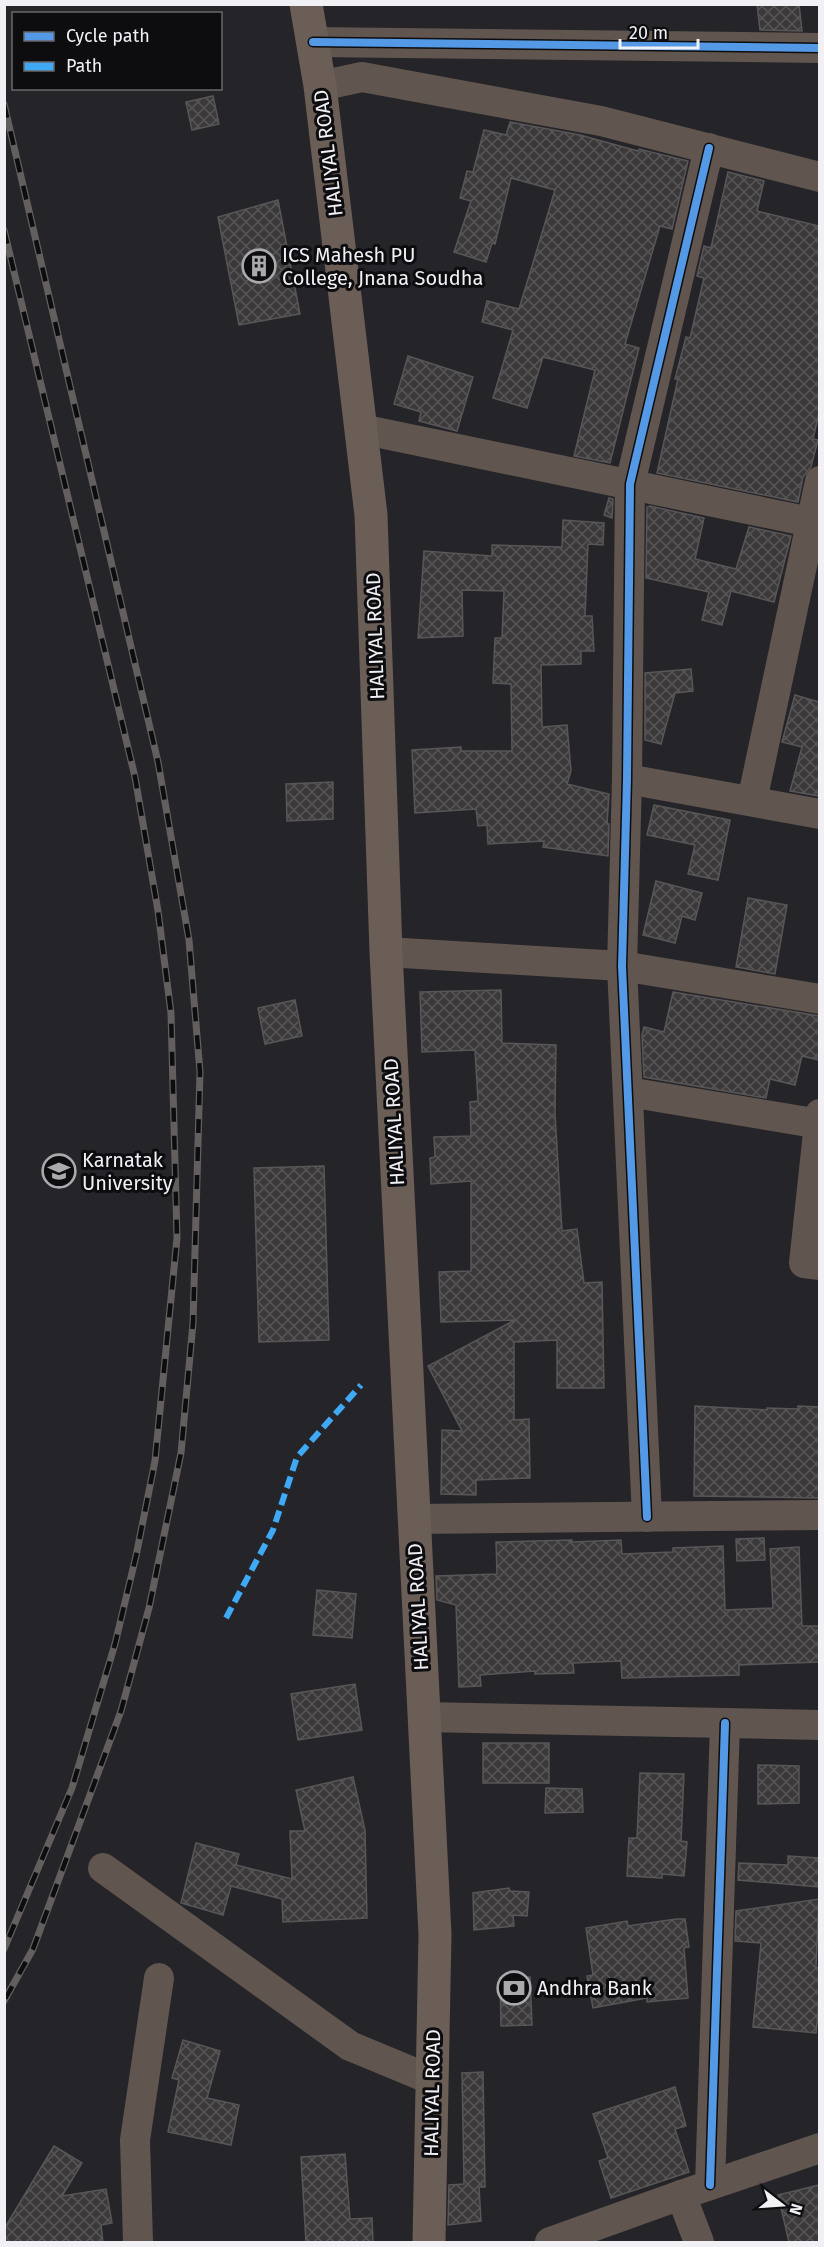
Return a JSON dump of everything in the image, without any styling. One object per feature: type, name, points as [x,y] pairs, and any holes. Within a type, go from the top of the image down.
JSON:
[{"type":"main road","name":"HALIYAL ROAD","points":[[306,4],[320,86],[371,515],[386,952],[435,1934],[429,2242]]},
{"type":"street","points":[[313,42],[819,48]]},
{"type":"street","points":[[320,86],[362,77],[601,121],[819,177]]},
{"type":"street","points":[[647,1517],[622,966],[627,779],[630,484],[709,148]]},
{"type":"street","points":[[361,429],[814,523]]},
{"type":"street","points":[[752,801],[814,523],[819,481]]},
{"type":"street","points":[[627,779],[819,814]]},
{"type":"street","points":[[386,952],[622,966],[819,999]]},
{"type":"street","points":[[628,1092],[819,1121],[804,1263],[819,1265]]},
{"type":"street","points":[[414,1519],[819,1515]]},
{"type":"street","points":[[424,1717],[819,1725]]},
{"type":"street","points":[[710,2185],[725,1723]]},
{"type":"street","points":[[103,1868],[351,2046],[432,2080]]},
{"type":"street","points":[[138,2242],[135,2140],[159,1978]]},
{"type":"street","points":[[550,2242],[819,2148]]},
{"type":"street","points":[[681,2195],[699,2242]]},
{"type":"building","points":[[757,4],[799,4],[802,31],[760,30]]},
{"type":"building","points":[[213,96],[219,124],[192,130],[186,102]]},
{"type":"building","points":[[510,122],[580,135],[638,151],[639,149],[688,161],[672,229],[660,226],[625,344],[639,348],[610,463],[574,456],[595,370],[543,357],[527,408],[493,398],[513,330],[482,322],[487,301],[519,309],[555,190],[511,178],[495,244],[492,243],[486,262],[454,252],[471,201],[460,198],[467,171],[473,172],[484,130],[506,135]]},
{"type":"building","points":[[728,172],[764,181],[757,211],[819,226],[819,413],[813,439],[818,440],[811,467],[803,477],[798,502],[657,473],[678,379],[675,379],[686,337],[690,338],[704,278],[697,276],[704,246],[711,248]]},
{"type":"building","name":"ICS Mahesh PU College, Jnana Soudha","points":[[278,200],[300,314],[239,325],[218,217]]},
{"type":"building","points":[[408,356],[473,377],[457,431],[419,421],[421,412],[394,404]]},
{"type":"building","points":[[609,498],[613,499],[612,518],[604,515]]},
{"type":"building","points":[[647,507],[704,518],[695,559],[736,569],[749,527],[791,536],[774,602],[731,591],[722,625],[702,620],[709,592],[646,578]]},
{"type":"building","points":[[563,520],[604,523],[603,545],[588,544],[585,616],[592,616],[594,651],[581,651],[581,664],[541,665],[542,727],[567,725],[571,771],[567,784],[609,794],[608,856],[543,847],[544,841],[488,844],[487,825],[478,826],[476,809],[415,813],[412,750],[461,747],[461,751],[512,751],[511,684],[493,683],[495,638],[502,638],[504,591],[462,590],[463,636],[418,638],[424,551],[492,556],[492,545],[562,547]]},
{"type":"building","points":[[691,669],[693,691],[675,693],[661,744],[645,740],[645,673]]},
{"type":"building","points":[[795,695],[819,702],[819,796],[790,791],[802,747],[782,742]]},
{"type":"building","points":[[333,782],[333,819],[287,821],[286,784]]},
{"type":"building","points":[[654,805],[730,820],[718,880],[688,874],[695,845],[647,835]]},
{"type":"building","points":[[656,881],[702,893],[695,920],[682,916],[675,943],[643,935]]},
{"type":"building","points":[[748,898],[787,905],[775,974],[736,967]]},
{"type":"building","points":[[501,990],[502,1043],[556,1045],[555,1114],[562,1231],[577,1229],[584,1283],[602,1282],[604,1388],[557,1388],[557,1340],[514,1342],[514,1420],[529,1419],[530,1478],[476,1480],[476,1495],[441,1494],[442,1430],[462,1431],[428,1366],[515,1320],[441,1322],[439,1272],[471,1271],[471,1181],[431,1184],[430,1158],[435,1157],[434,1137],[471,1136],[470,1102],[478,1101],[475,1050],[422,1052],[420,992]]},
{"type":"building","points":[[673,992],[819,1016],[819,1060],[802,1056],[795,1085],[770,1079],[766,1098],[644,1077],[642,1035],[644,1027],[664,1032]]},
{"type":"building","points":[[295,1000],[302,1036],[265,1044],[258,1008]]},
{"type":"building","points":[[324,1166],[329,1340],[259,1342],[254,1168]]},
{"type":"building","points":[[695,1406],[767,1410],[767,1408],[798,1409],[798,1406],[819,1407],[819,1498],[694,1496]]},
{"type":"building","points":[[764,1538],[765,1560],[737,1561],[736,1539]]},
{"type":"building","points":[[572,1540],[572,1542],[621,1540],[622,1554],[673,1552],[673,1548],[723,1546],[725,1610],[773,1608],[770,1549],[799,1547],[802,1626],[819,1626],[819,1662],[739,1665],[739,1675],[622,1678],[621,1661],[573,1663],[574,1673],[535,1674],[535,1671],[480,1675],[481,1686],[459,1687],[456,1605],[437,1600],[436,1576],[497,1574],[496,1542]]},
{"type":"building","points":[[317,1590],[356,1594],[352,1638],[313,1635]]},
{"type":"building","points":[[355,1684],[362,1730],[298,1740],[291,1694]]},
{"type":"building","points":[[483,1743],[549,1743],[549,1783],[483,1783]]},
{"type":"building","points":[[758,1765],[799,1766],[799,1803],[758,1804]]},
{"type":"building","points":[[640,1773],[684,1774],[681,1841],[687,1842],[684,1876],[662,1874],[662,1878],[627,1876],[629,1838],[637,1838]]},
{"type":"building","points":[[353,1777],[365,1830],[367,1918],[283,1922],[282,1899],[231,1886],[223,1915],[181,1903],[196,1843],[239,1854],[236,1865],[292,1879],[290,1831],[305,1831],[296,1790]]},
{"type":"building","points":[[546,1788],[582,1789],[583,1812],[545,1813]]},
{"type":"building","points":[[788,1856],[819,1858],[819,1887],[738,1880],[739,1863],[788,1865]]},
{"type":"building","points":[[509,1888],[510,1891],[529,1892],[527,1916],[513,1915],[514,1926],[474,1930],[473,1893]]},
{"type":"building","points":[[819,1899],[816,1967],[819,1968],[819,2002],[816,2033],[753,2027],[761,1943],[735,1941],[736,1911]]},
{"type":"building","points":[[685,1919],[689,1947],[684,1948],[688,1998],[647,2002],[647,1998],[593,2008],[587,1976],[593,1975],[586,1928],[627,1921],[628,1926]]},
{"type":"building","points":[[530,1977],[532,2025],[501,2026],[500,1978]]},
{"type":"building","points":[[183,2040],[220,2051],[207,2098],[239,2105],[231,2145],[168,2132],[179,2080],[172,2078]]},
{"type":"building","points":[[483,2072],[485,2187],[479,2187],[481,2221],[448,2225],[449,2185],[464,2184],[462,2073]]},
{"type":"building","points":[[675,2087],[686,2126],[675,2129],[689,2172],[611,2198],[599,2161],[608,2158],[593,2114]]},
{"type":"building","points":[[54,2146],[82,2163],[62,2196],[106,2189],[112,2223],[101,2225],[103,2242],[4,2242],[4,2229]]},
{"type":"building","points":[[345,2154],[350,2219],[372,2218],[373,2242],[306,2242],[301,2157]]},
{"type":"building","points":[[819,2185],[819,2242],[789,2242],[778,2195]]},
{"type":"railway","points":[[4,104],[158,762],[189,940],[200,1072],[193,1323],[181,1453],[149,1608],[121,1711],[33,1949],[4,2001]]},
{"type":"railway","points":[[4,230],[135,777],[158,911],[171,1013],[177,1238],[155,1461],[115,1644],[72,1788],[4,1949]]},
{"type":"marked path","points":[[226,1618],[273,1530],[297,1457],[361,1385]]},
{"type":"cycle path","points":[[313,42],[820,48]]},
{"type":"cycle path","points":[[647,1517],[622,966],[627,779],[630,484],[709,148]]},
{"type":"cycle path","points":[[710,2185],[725,1723]]},
{"type":"place","name":"ICS Mahesh PU College, Jnana Soudha","points":[[259,266]]},
{"type":"place","name":"Karnatak University","points":[[59,1171]]},
{"type":"place","name":"Andhra Bank","points":[[514,1988]]}]
